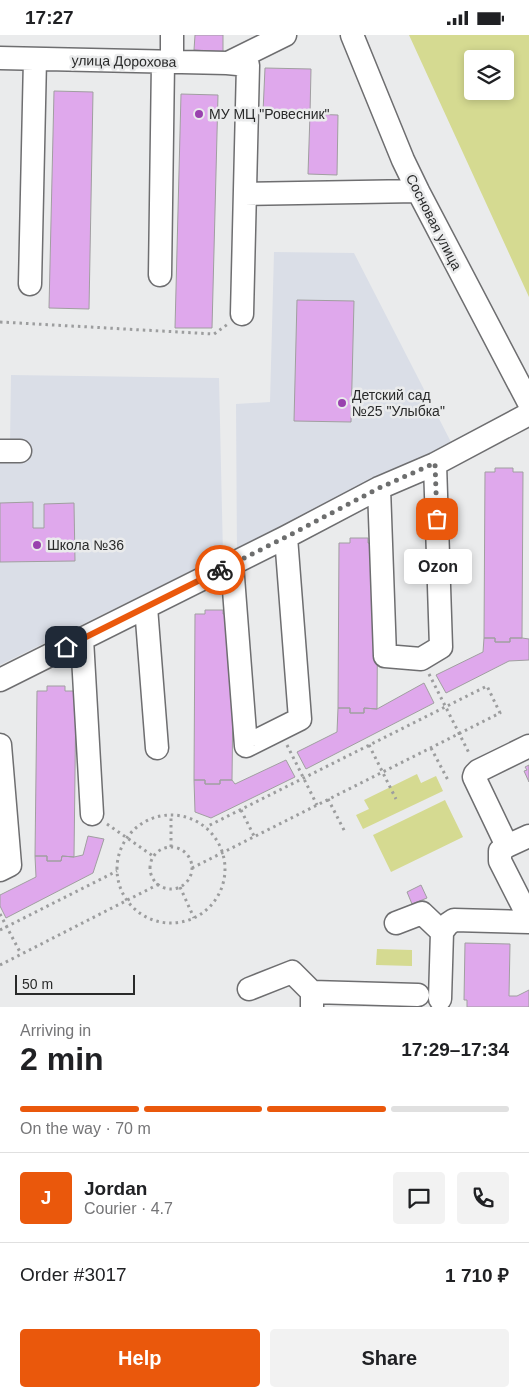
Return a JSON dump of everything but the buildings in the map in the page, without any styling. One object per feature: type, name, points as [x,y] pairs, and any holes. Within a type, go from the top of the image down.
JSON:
[{"type":"street","points":[[160,275],[167,62],[172,35]]},
{"type":"street","points":[[242,314],[245,193],[238,64],[285,35]]},
{"type":"street","name":"Сосновая улица","points":[[352,35],[403,160],[529,403]]},
{"type":"street","name":"улица Дорохова","points":[[0,58],[238,64]]},
{"type":"street","points":[[30,284],[35,59]]},
{"type":"street","points":[[245,193],[418,191]]},
{"type":"street","points":[[0,680],[286,537],[379,488],[435,463],[529,414]]},
{"type":"street","points":[[379,488],[385,656],[421,659],[441,647],[435,463]]},
{"type":"street","points":[[232,564],[246,746],[300,719],[286,537]]},
{"type":"street","points":[[146,607],[157,748]]},
{"type":"street","points":[[82,639],[92,814]]},
{"type":"street","points":[[0,745],[10,865],[0,870]]},
{"type":"street","points":[[507,846],[474,780],[475,774],[529,746]]},
{"type":"street","points":[[442,1003],[442,932],[448,924],[454,920],[529,920],[500,861],[500,851],[529,836]]},
{"type":"street","points":[[396,923],[422,913],[442,932]]},
{"type":"street","points":[[249,989],[292,972],[312,1000],[413,1001],[427,992],[433,994],[442,1003]]},
{"type":"path","points":[[0,322],[214,334],[242,314]]},
{"type":"path","points":[[421,659],[478,771]]},
{"type":"path","points":[[192,868],[500,713],[487,686],[206,827]]},
{"type":"path","points":[[279,729],[316,805]]},
{"type":"path","points":[[369,745],[396,799]]},
{"type":"path","points":[[431,748],[448,783]]},
{"type":"path","points":[[328,799],[345,832]]},
{"type":"path","points":[[241,810],[254,837]]},
{"type":"path","points":[[92,814],[154,857]]},
{"type":"path","points":[[160,815],[171,815],[196,820],[206,827],[220,845],[226,863],[225,881],[218,897],[206,911],[190,920],[173,924],[155,921],[139,913],[126,901],[118,884],[116,866],[120,849],[129,833],[143,822],[160,815]]},
{"type":"path","points":[[171,815],[171,847]]},
{"type":"path","points":[[171,847],[178,848],[186,853],[191,861],[192,868],[189,879],[180,887],[173,889],[164,888],[156,883],[151,875],[150,865],[154,857],[160,850],[171,847]]},
{"type":"path","points":[[0,930],[117,871]]},
{"type":"path","points":[[0,965],[159,884]]},
{"type":"path","points":[[180,887],[194,918]]},
{"type":"path","points":[[0,914],[20,954]]},
{"type":"shaded area","name":"Детский сад №25 \"Улыбка\"","points":[[274,252],[354,253],[453,446],[237,555],[236,404],[270,402]]},
{"type":"shaded area","points":[[11,375],[219,378],[223,555],[0,665],[0,443],[10,443]]},
{"type":"green space","points":[[409,35],[529,35],[529,297]]},
{"type":"green space","points":[[417,774],[421,783],[436,776],[443,791],[363,829],[356,815],[369,809],[364,800]]},
{"type":"green space","points":[[445,800],[463,837],[391,872],[373,835]]},
{"type":"green space","points":[[377,949],[412,950],[412,966],[376,965]]},
{"type":"way so far","points":[[220,570],[379,488],[435,463],[437,519]]},
{"type":"place","name":"МУ МЦ \"Ровесник\"","points":[[199,114]]},
{"type":"place","name":"Детский сад №25 \"Улыбка\"","points":[[342,403]]},
{"type":"place","name":"Ozon","points":[[437,519]]},
{"type":"place","name":"Школа №36","points":[[37,545]]},
{"type":"route","points":[[66,647],[220,570]]}]
